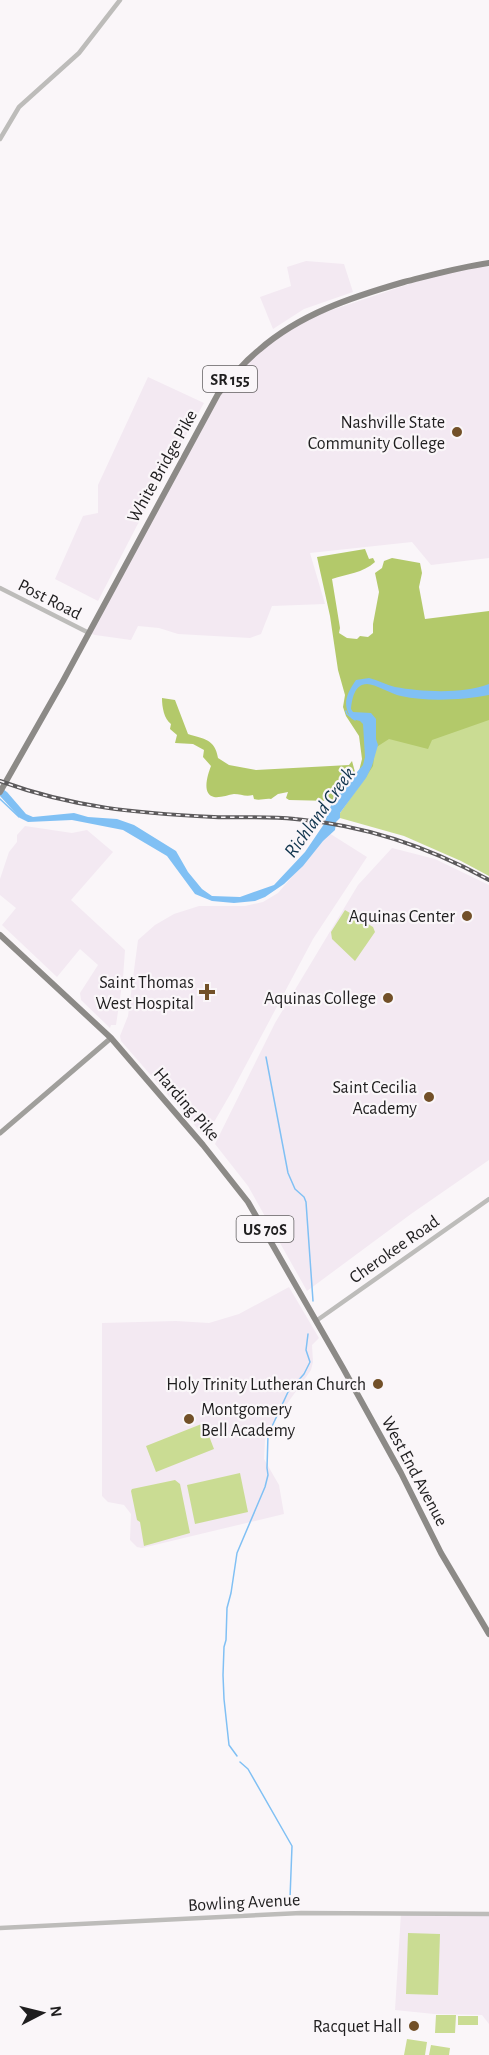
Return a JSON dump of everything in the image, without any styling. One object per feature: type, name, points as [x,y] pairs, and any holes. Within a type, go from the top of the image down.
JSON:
[{"type":"main road","name":"White Bridge Pike","points":[[0,792],[218,394],[240,368],[260,349],[302,320],[333,305],[460,267],[489,263]]},
{"type":"main road","name":"Harding Pike","points":[[0,935],[111,1038],[203,1145],[248,1202],[316,1321]]},
{"type":"main road","points":[[0,1133],[111,1038]]},
{"type":"main road","name":"West End Avenue","points":[[316,1321],[401,1473],[441,1553],[489,1634]]},
{"type":"street","points":[[0,139],[19,108],[79,52],[120,0]]},
{"type":"street","name":"Post Road","points":[[0,588],[88,633]]},
{"type":"street","name":"Cherokee Road","points":[[316,1321],[489,1199]]},
{"type":"street","name":"Bowling Avenue","points":[[0,1928],[301,1913],[489,1914]]},
{"type":"shaded area","points":[[306,261],[344,264],[353,292],[304,309],[273,329],[260,297],[291,286],[287,267]]},
{"type":"shaded area","points":[[460,267],[489,267],[489,558],[431,565],[412,542],[310,553],[325,604],[272,606],[261,634],[250,638],[178,634],[159,628],[138,626],[131,640],[89,633],[213,404],[249,359],[302,320]]},
{"type":"shaded area","points":[[148,377],[204,403],[159,483],[98,601],[55,579],[83,516],[98,513],[98,485]]},
{"type":"shaded area","points":[[25,826],[72,833],[87,830],[113,852],[71,900],[125,950],[116,1025],[111,1025],[110,1028],[81,1000],[80,993],[98,965],[80,949],[57,977],[2,925],[16,908],[0,895],[0,879],[9,852],[17,842],[17,835]]},
{"type":"shaded area","name":"Saint Thomas West Hospital","points":[[329,833],[367,857],[313,939],[232,1091],[206,1136],[203,1135],[121,1041],[120,1036],[128,1016],[138,940],[155,925],[174,914],[199,906],[245,906],[263,902],[278,893]]},
{"type":"shaded area","points":[[392,848],[435,859],[489,885],[489,1160],[307,1291],[248,1186],[215,1144],[275,1023],[358,885]]},
{"type":"shaded area","name":"Montgomery Bell Academy","points":[[289,1287],[319,1338],[312,1345],[311,1370],[272,1425],[265,1440],[264,1459],[279,1485],[284,1514],[142,1548],[137,1547],[130,1540],[131,1514],[124,1505],[108,1502],[102,1496],[102,1323],[176,1321],[209,1323],[239,1314]]},
{"type":"shaded area","points":[[401,1913],[489,1914],[489,2024],[482,2015],[395,2010]]},
{"type":"green space","points":[[365,549],[369,559],[373,558],[375,562],[360,571],[332,579],[339,633],[347,638],[368,637],[373,633],[379,592],[375,573],[382,568],[384,561],[392,558],[420,563],[422,573],[419,587],[425,619],[489,611],[489,720],[432,740],[428,749],[389,739],[375,748],[373,766],[366,777],[359,771],[362,759],[359,736],[343,707],[345,695],[338,670],[330,616],[317,557]]},
{"type":"green space","points":[[489,695],[489,876],[404,836],[340,818],[340,813],[369,772],[378,741]]},
{"type":"green space","points":[[162,698],[175,700],[188,734],[211,743],[218,758],[229,765],[256,770],[349,765],[352,761],[355,772],[333,801],[289,800],[286,798],[288,792],[278,794],[271,799],[256,800],[253,795],[234,794],[214,797],[210,795],[207,788],[211,766],[203,757],[204,750],[193,744],[175,743],[177,735],[170,729],[171,724],[164,713]]},
{"type":"green space","points":[[345,910],[373,927],[375,932],[355,961],[332,939],[331,932]]},
{"type":"green space","points":[[204,1423],[214,1449],[156,1472],[146,1446]]},
{"type":"green space","points":[[240,1473],[248,1512],[195,1524],[187,1485]]},
{"type":"green space","points":[[175,1480],[180,1484],[190,1533],[144,1546],[131,1491]]},
{"type":"green space","points":[[408,1933],[440,1934],[438,1995],[406,1994]]},
{"type":"green space","points":[[436,2015],[456,2015],[455,2033],[435,2033]]},
{"type":"green space","points":[[458,2016],[478,2016],[478,2025],[458,2025]]},
{"type":"green space","points":[[407,2039],[427,2042],[425,2055],[404,2055]]},
{"type":"green space","points":[[431,2045],[450,2048],[449,2055],[429,2055]]},
{"type":"water","points":[[369,678],[395,687],[430,691],[455,691],[489,684],[489,695],[434,700],[397,695],[370,684],[359,687],[354,693],[351,709],[353,712],[371,713],[376,719],[378,745],[372,766],[340,813],[335,830],[284,884],[255,901],[234,903],[212,901],[195,894],[167,856],[123,830],[72,820],[28,822],[20,818],[0,796],[0,787],[26,814],[33,817],[74,813],[88,817],[117,819],[134,825],[176,851],[188,872],[202,889],[212,896],[240,897],[274,885],[305,852],[324,824],[333,800],[363,765],[365,757],[363,724],[352,719],[347,709],[346,699],[356,680]]},
{"type":"waterway","name":"Richland Creek","points":[[346,711],[355,720]]},
{"type":"waterway","name":"Richland Creek","points":[[0,799],[19,817]]},
{"type":"waterway","points":[[266,1057],[288,1173],[295,1189],[306,1202],[313,1301]]},
{"type":"waterway","points":[[237,1756],[229,1745],[224,1699],[227,1608],[237,1553],[268,1475],[268,1435],[288,1392],[304,1374],[310,1362],[306,1350],[308,1334]]},
{"type":"waterway","points":[[240,1762],[248,1769],[292,1846],[290,1898],[285,1907]]},
{"type":"railway","points":[[0,781],[54,797],[106,808],[214,817],[285,818],[346,826],[395,839],[443,857],[489,880]]},
{"type":"place","name":"Nashville State Community College","points":[[457,432]]},
{"type":"place","name":"Aquinas Center","points":[[467,916]]},
{"type":"place","name":"Saint Thomas West Hospital","points":[[207,992]]},
{"type":"place","name":"Aquinas College","points":[[388,998]]},
{"type":"place","name":"Saint Cecilia Academy","points":[[429,1097]]},
{"type":"place","name":"Holy Trinity Lutheran Church","points":[[378,1384]]},
{"type":"place","name":"Montgomery Bell Academy","points":[[189,1419]]},
{"type":"place","name":"Racquet Hall","points":[[414,2026]]}]
